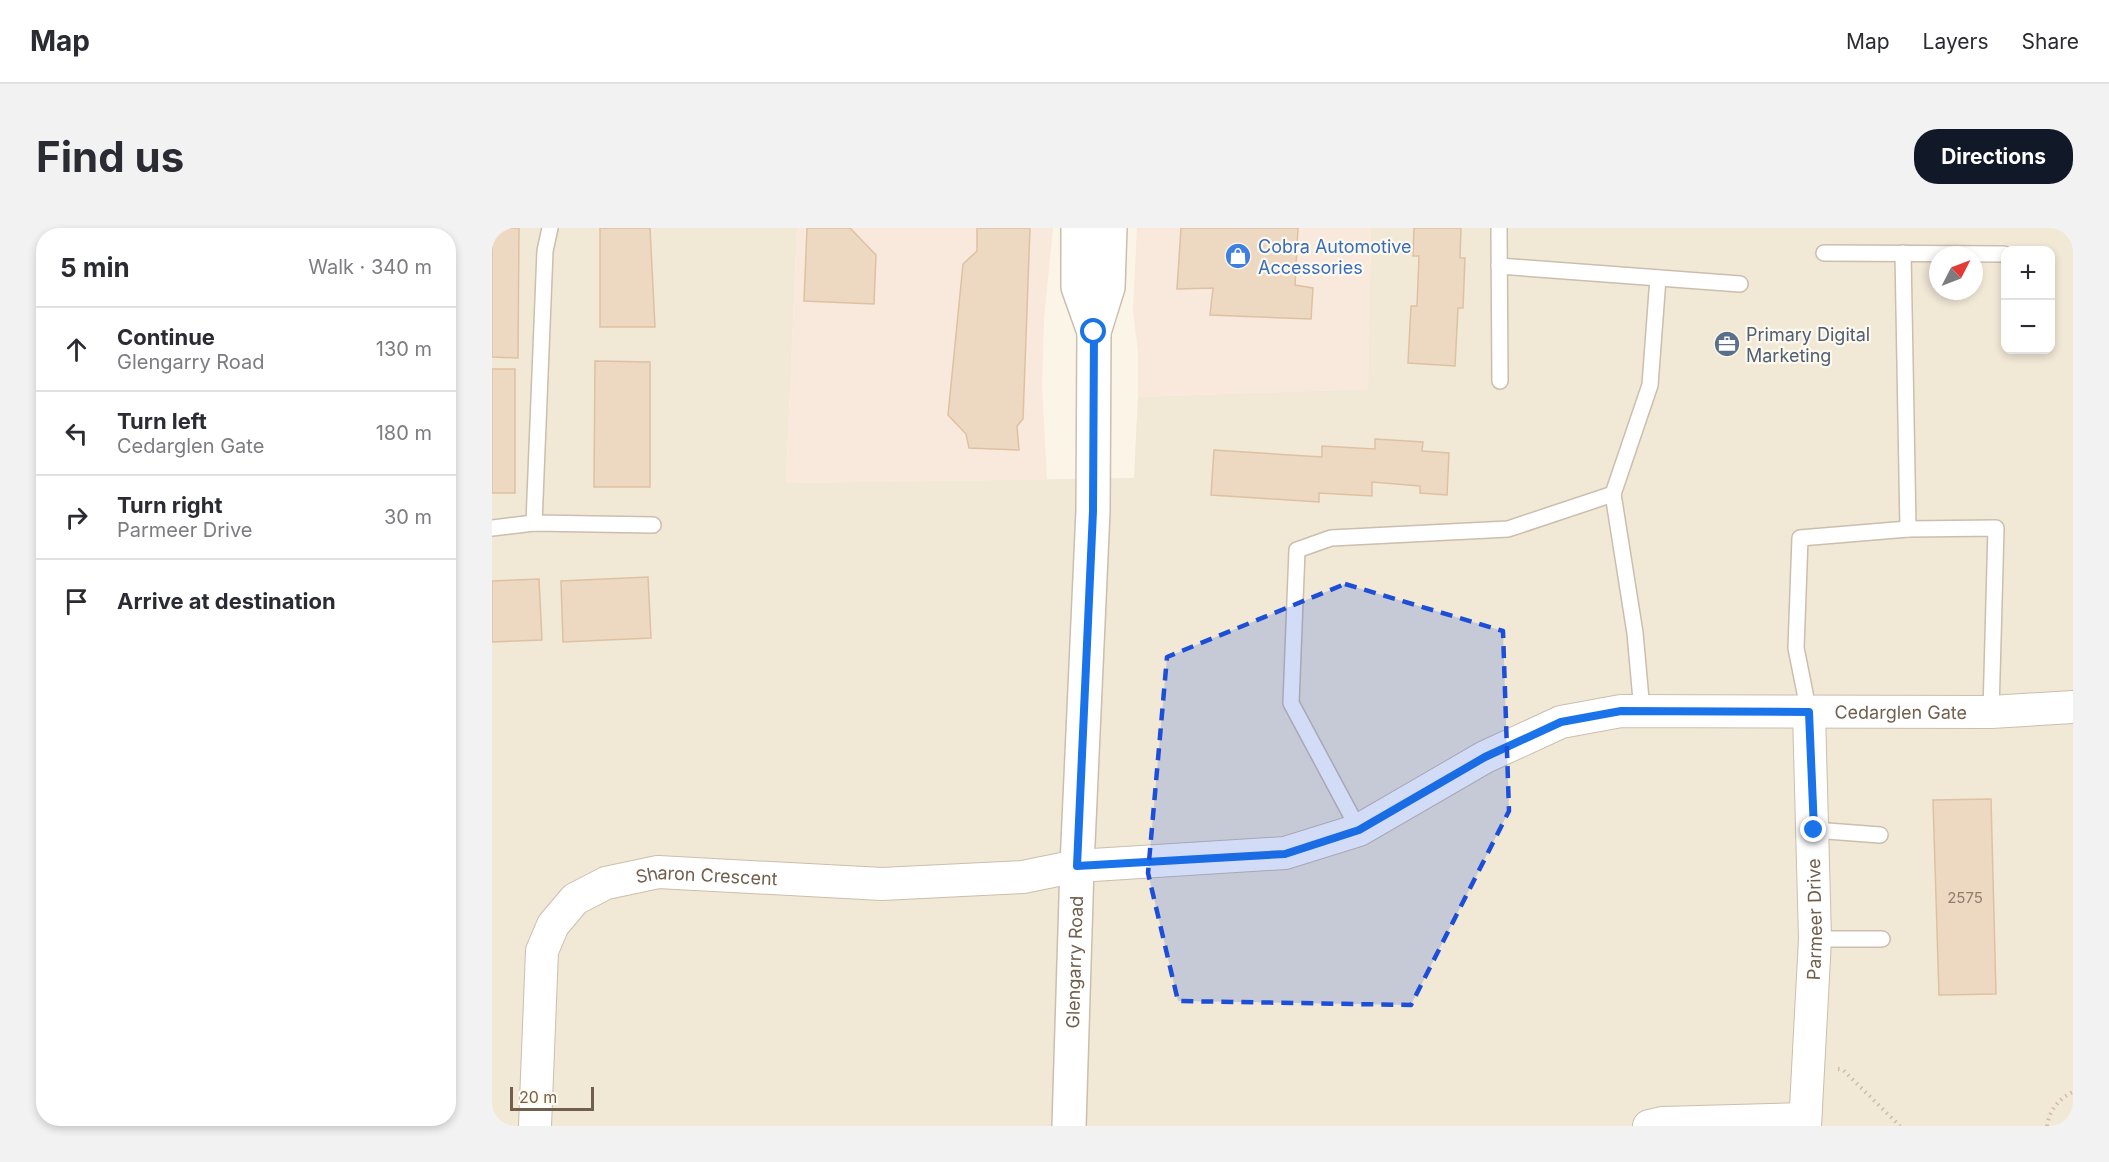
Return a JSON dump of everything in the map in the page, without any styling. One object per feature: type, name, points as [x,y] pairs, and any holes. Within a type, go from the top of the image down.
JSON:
[{"type":"street","name":"Glengarry Road","points":[[1078,228],[1078,287],[1094,332]]},
{"type":"street","name":"Glengarry Road","points":[[1069,1126],[1077,866],[1093,511],[1094,332],[1108,286],[1110,228]]},
{"type":"street","name":"Cedarglen Gate","points":[[1077,866],[1285,854],[1359,830],[1485,757],[1561,722],[1621,711],[1991,712],[2073,707]]},
{"type":"street","name":"Parmeer Drive","points":[[1805,1123],[1815,939],[1814,830],[1809,712]]},
{"type":"street","name":"Sharon Crescent","points":[[535,1126],[542,951],[553,925],[575,899],[606,883],[658,872],[882,884],[1023,877],[1077,866]]},
{"type":"street","points":[[1649,1126],[1662,1123],[1805,1123]]},
{"type":"lane","points":[[534,523],[545,251],[550,228]]},
{"type":"lane","points":[[1498,228],[1500,381]]},
{"type":"lane","points":[[1824,253],[2001,254]]},
{"type":"lane","points":[[1903,253],[1908,529]]},
{"type":"lane","points":[[1499,266],[1740,284]]},
{"type":"lane","points":[[1642,711],[1635,633],[1613,494],[1650,386],[1658,278]]},
{"type":"lane","points":[[1359,830],[1291,703],[1297,550],[1331,538],[1508,529],[1613,494]]},
{"type":"lane","points":[[492,528],[534,523],[653,525]]},
{"type":"lane","points":[[1809,712],[1796,648],[1800,538],[1908,529],[1996,528],[1991,712]]},
{"type":"lane","points":[[1814,830],[1880,835]]},
{"type":"lane","points":[[1815,939],[1882,939]]},
{"type":"path","points":[[1808,1063],[1843,1070],[1900,1126]]},
{"type":"path","points":[[2047,1126],[2048,1115],[2065,1095],[2073,1092]]},
{"type":"highlighted area","points":[[1345,584],[1503,631],[1509,811],[1411,1005],[1178,1001],[1148,873],[1167,657]]},
{"type":"shaded area","points":[[492,228],[797,228],[786,483],[1134,478],[1138,397],[1368,389],[1371,228],[2073,228],[2073,1126],[492,1126]]},
{"type":"shaded area","points":[[797,228],[1053,228],[1044,319],[1042,386],[1047,480],[786,483]]},
{"type":"shaded area","points":[[1137,228],[1371,228],[1368,389],[1138,397],[1138,351],[1133,311]]},
{"type":"building","points":[[492,228],[519,228],[518,358],[492,357]]},
{"type":"building","points":[[600,228],[650,228],[655,327],[600,327]]},
{"type":"building","points":[[807,228],[850,228],[876,255],[874,304],[804,301]]},
{"type":"building","points":[[977,228],[1030,228],[1023,419],[1017,426],[1019,450],[969,448],[966,434],[948,415],[963,264],[977,251]]},
{"type":"building","name":"Cobra Automotive Accessories","points":[[1181,228],[1298,228],[1295,285],[1313,288],[1311,319],[1210,315],[1213,288],[1177,289]]},
{"type":"building","points":[[1414,228],[1461,228],[1460,258],[1465,258],[1463,308],[1458,308],[1455,366],[1408,363],[1411,306],[1417,306],[1419,256],[1413,256]]},
{"type":"building","points":[[595,361],[650,362],[650,487],[594,487]]},
{"type":"building","points":[[492,369],[515,369],[515,493],[492,493]]},
{"type":"building","points":[[1375,439],[1423,442],[1422,451],[1449,453],[1447,495],[1420,493],[1420,486],[1372,482],[1372,496],[1319,493],[1319,502],[1211,495],[1214,450],[1322,457],[1322,446],[1375,449]]},
{"type":"building","points":[[648,577],[651,638],[563,642],[561,581]]},
{"type":"building","points":[[539,579],[542,640],[492,642],[492,581]]},
{"type":"building","points":[[1991,799],[1996,994],[1939,995],[1933,800]]},
{"type":"place","name":"Cobra Automotive Accessories","points":[[1238,256]]},
{"type":"place","name":"Primary Digital Marketing","points":[[1727,344]]},
{"type":"route","points":[[1094,332],[1093,511],[1077,866],[1285,854],[1359,830],[1485,757],[1561,722],[1621,711],[1809,712],[1814,830]]}]
